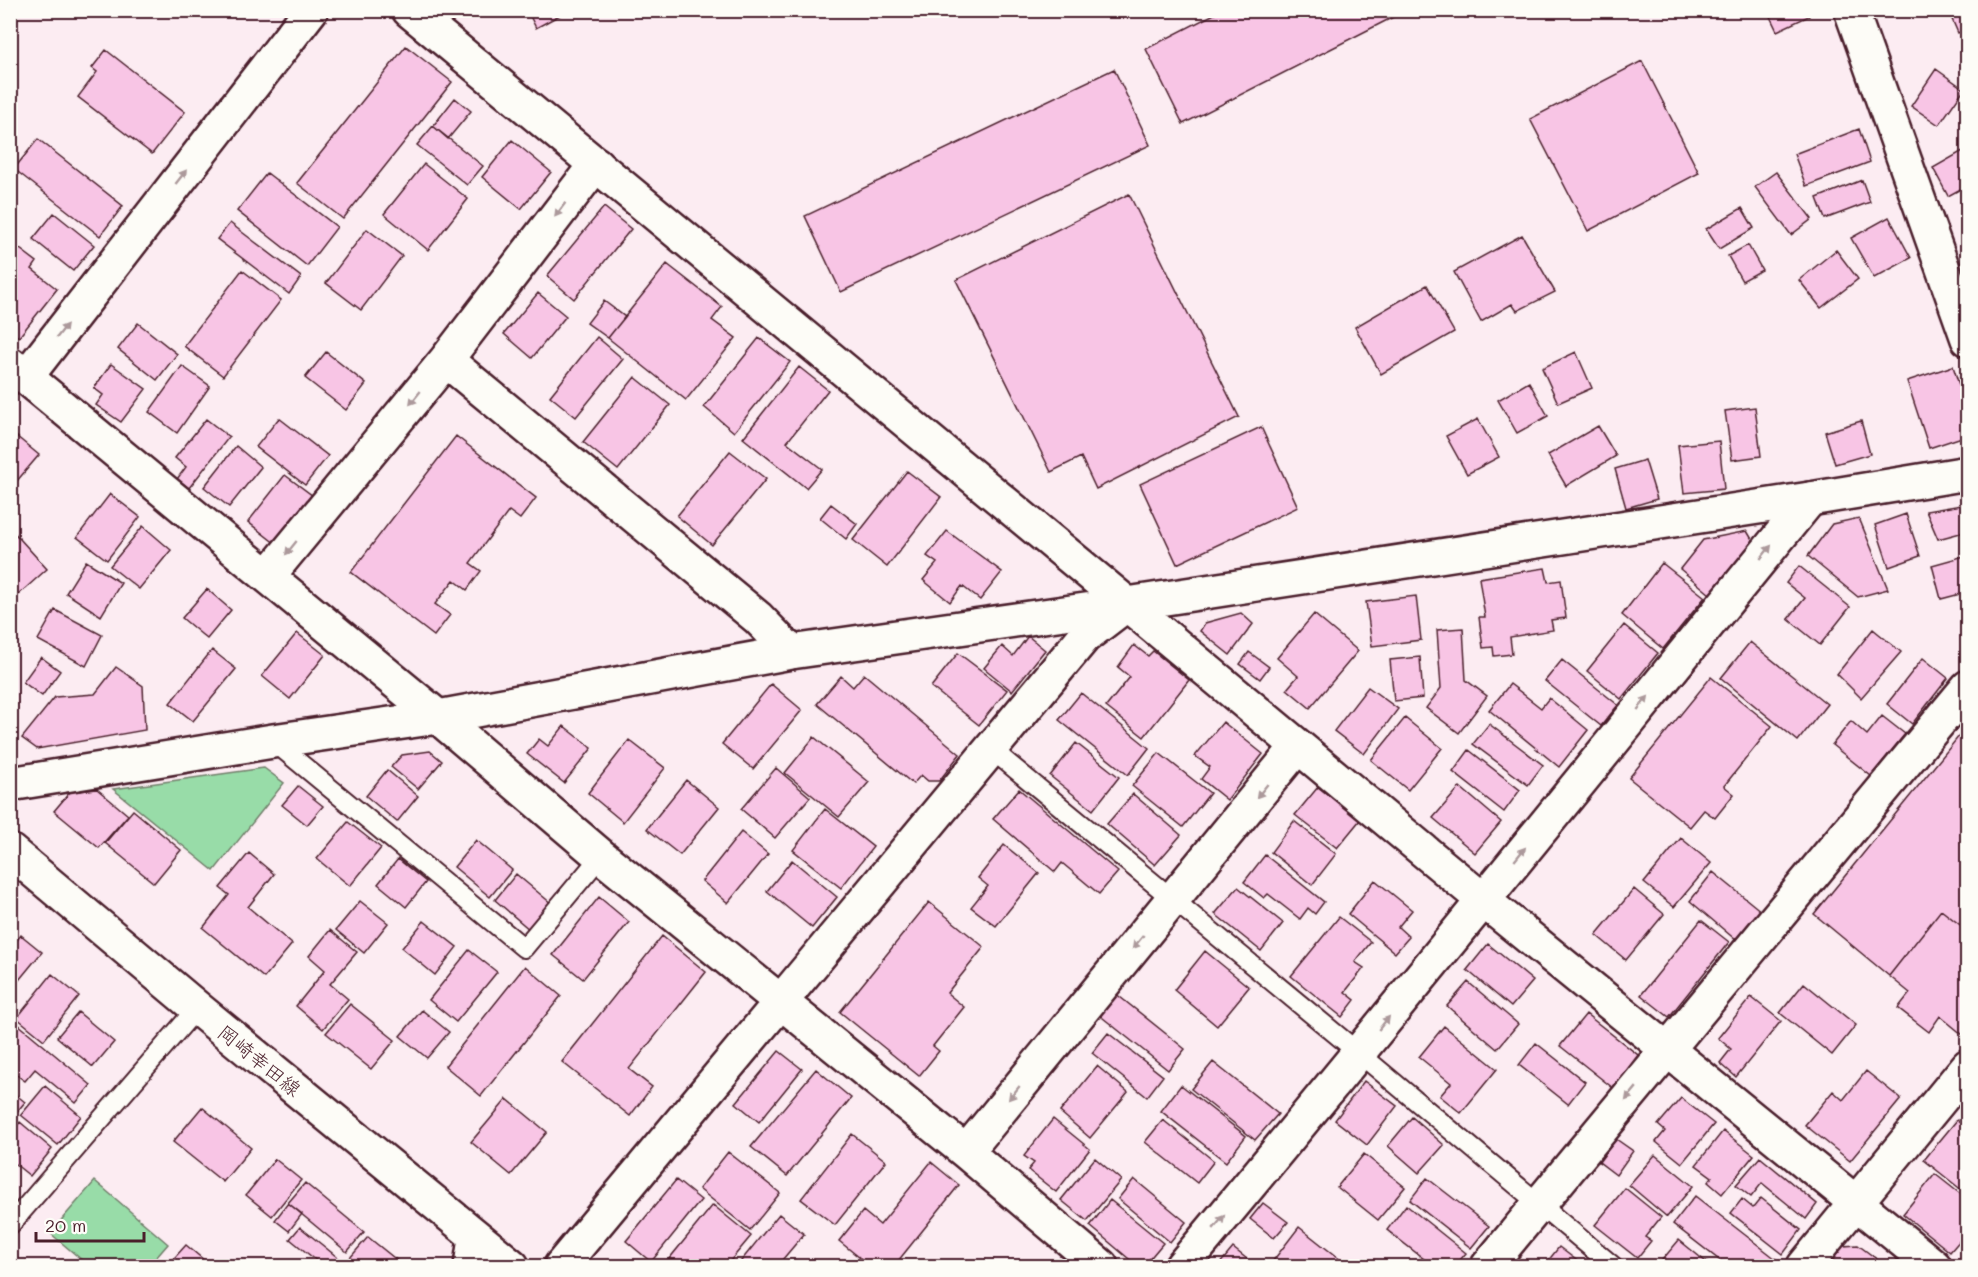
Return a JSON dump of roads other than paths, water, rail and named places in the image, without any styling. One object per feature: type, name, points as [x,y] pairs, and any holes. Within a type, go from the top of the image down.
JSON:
[{"type":"street","points":[[310,10],[18,370],[438,717],[601,855],[966,1152],[1101,1266]]},
{"type":"street","points":[[409,10],[1483,900],[1934,1266]]},
{"type":"street","points":[[1851,10],[1965,325]]},
{"type":"street","points":[[268,576],[446,360],[596,164]]},
{"type":"street","points":[[446,360],[758,618],[791,652]]},
{"type":"street","points":[[10,784],[273,741],[438,717],[791,652],[1127,604],[1810,499],[1968,472]]},
{"type":"street","points":[[1182,1266],[1360,1054],[1810,499]]},
{"type":"street","points":[[561,1266],[1084,637],[1127,604]]},
{"type":"street","points":[[1488,1266],[1968,687]]},
{"type":"street","points":[[966,1152],[1299,746]]},
{"type":"street","name":"岡崎幸田線","points":[[10,851],[196,1008],[473,1252],[512,1266]]},
{"type":"street","points":[[1804,1266],[1968,1066]]},
{"type":"lane","points":[[273,741],[524,948],[601,855]]},
{"type":"lane","points":[[991,749],[1613,1266]]},
{"type":"lane","points":[[10,1225],[196,1008]]}]
